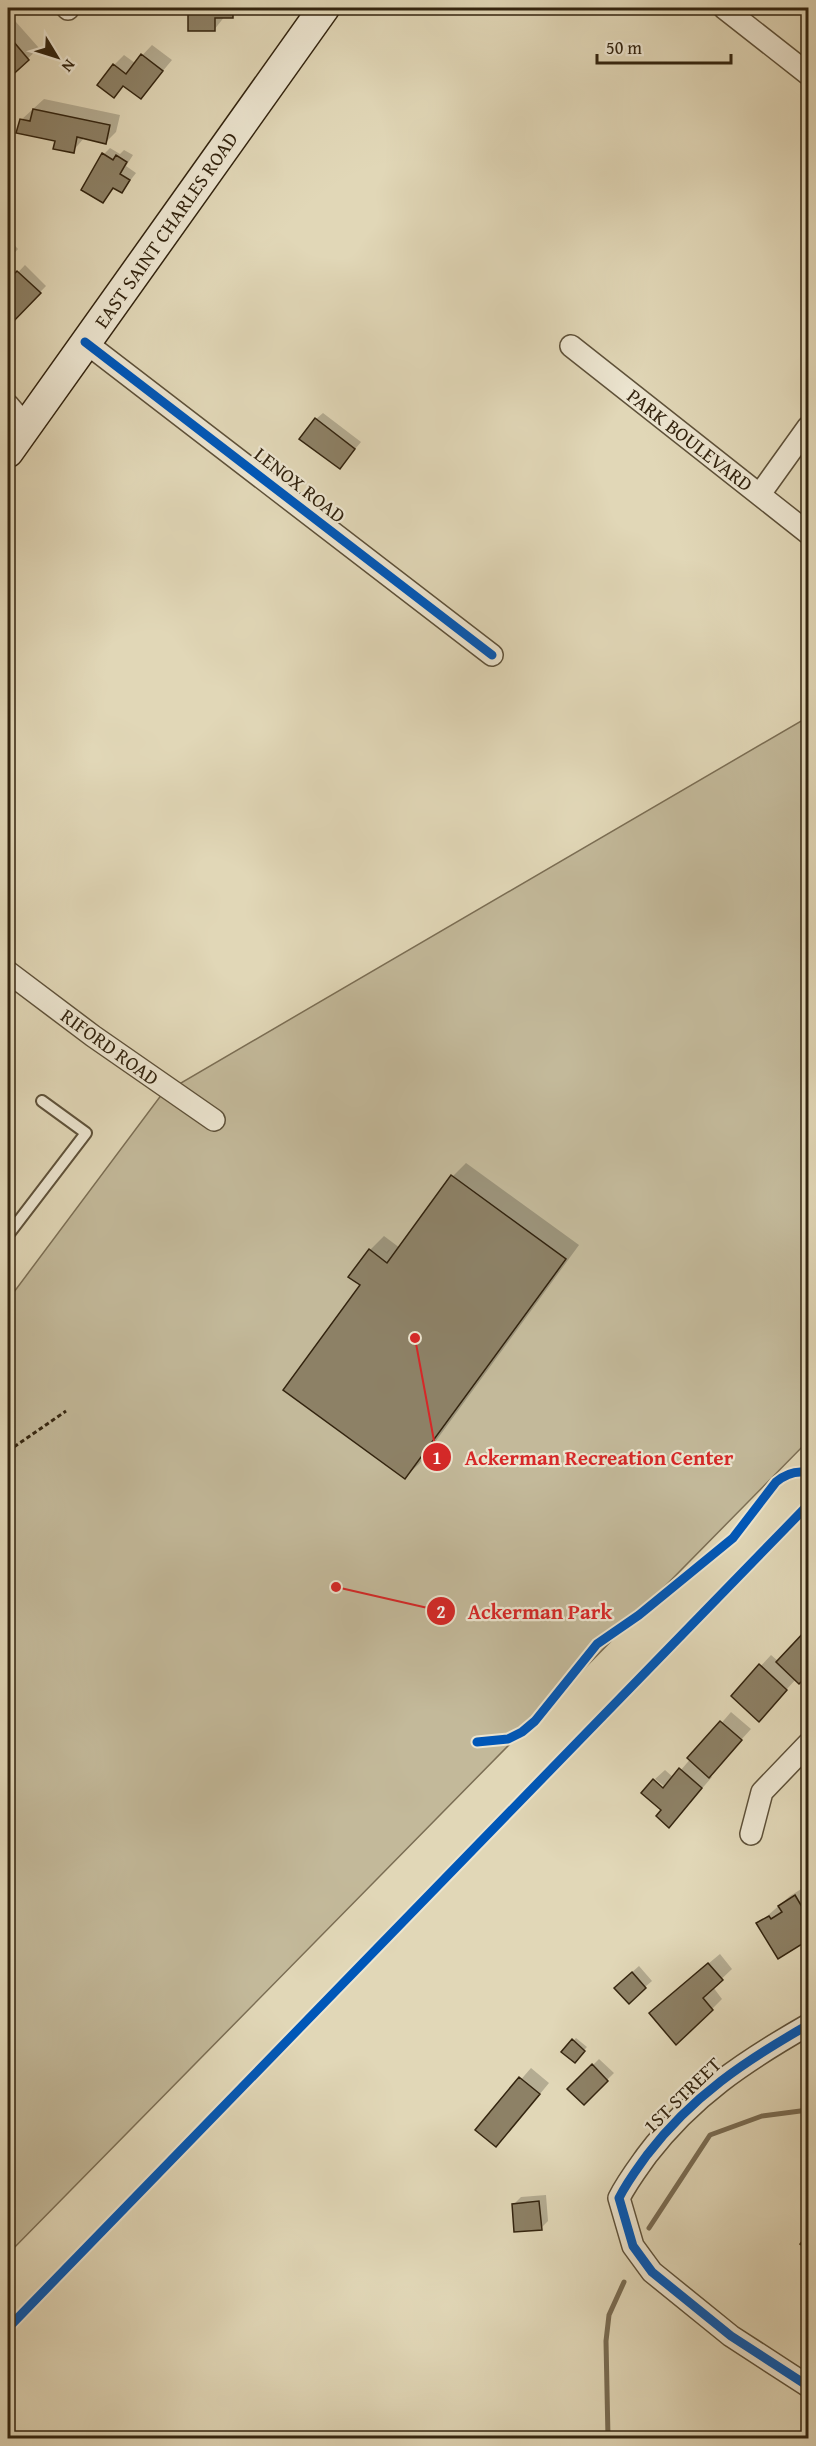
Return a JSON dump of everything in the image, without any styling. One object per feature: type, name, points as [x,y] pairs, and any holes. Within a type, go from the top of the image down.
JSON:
[{"type":"main road","name":"EAST SAINT CHARLES ROAD","points":[[8,452],[17,415],[85,342],[324,8]]},
{"type":"street","points":[[724,8],[808,74]]},
{"type":"street","name":"LENOX ROAD","points":[[85,342],[492,656]]},
{"type":"street","name":"PARK BOULEVARD","points":[[572,346],[808,533]]},
{"type":"street","points":[[760,494],[808,427]]},
{"type":"street","name":"RIFORD ROAD","points":[[8,972],[93,1036],[214,1120]]},
{"type":"street","points":[[751,1833],[762,1792],[808,1744]]},
{"type":"street","name":"1ST STREET","points":[[808,2025],[733,2070],[675,2121],[625,2186],[619,2198],[633,2246],[651,2272],[731,2336],[808,2386]]},
{"type":"lane","points":[[8,1235],[86,1133],[42,1101]]},
{"type":"path","points":[[8,1451],[66,1411]]},
{"type":"shaded area","points":[[808,717],[808,1441],[8,2254],[8,1300],[162,1094]]},
{"type":"building","points":[[188,8],[233,8],[233,18],[215,18],[215,31],[188,31]]},
{"type":"building","points":[[8,35],[29,60],[8,79]]},
{"type":"building","points":[[141,54],[163,71],[141,99],[123,86],[114,98],[97,85],[113,64],[126,74]]},
{"type":"building","points":[[33,109],[110,125],[106,144],[77,137],[74,153],[53,149],[55,141],[16,133],[20,119],[30,121]]},
{"type":"building","points":[[102,153],[113,160],[116,155],[127,162],[120,174],[130,180],[122,193],[113,188],[103,203],[81,190]]},
{"type":"building","points":[[17,271],[41,293],[10,325],[8,323],[10,295],[8,280]]},
{"type":"building","points":[[315,418],[355,449],[340,469],[299,439]]},
{"type":"building","points":[[451,1175],[566,1259],[405,1479],[283,1390],[360,1285],[348,1277],[369,1249],[387,1263]]},
{"type":"building","points":[[808,1628],[808,1675],[799,1684],[776,1662]]},
{"type":"building","points":[[759,1664],[787,1690],[759,1722],[731,1696]]},
{"type":"building","points":[[720,1721],[742,1740],[709,1778],[687,1758]]},
{"type":"building","points":[[679,1768],[702,1788],[669,1828],[656,1816],[661,1810],[641,1793],[653,1779],[663,1788]]},
{"type":"building","points":[[795,1895],[808,1917],[808,1932],[804,1935],[807,1941],[778,1959],[756,1923],[769,1916],[771,1919],[782,1912],[778,1906]]},
{"type":"building","points":[[708,1963],[723,1980],[703,1998],[713,2010],[676,2045],[649,2013]]},
{"type":"building","points":[[632,1972],[646,1988],[629,2004],[614,1988]]},
{"type":"building","points":[[572,2039],[585,2051],[575,2063],[561,2052]]},
{"type":"building","points":[[592,2064],[608,2081],[584,2105],[567,2089]]},
{"type":"building","points":[[519,2077],[540,2094],[496,2147],[475,2130]]},
{"type":"building","points":[[539,2201],[542,2230],[514,2232],[512,2204]]},
{"type":"building","points":[[808,2233],[808,2250],[800,2244]]},
{"type":"waterway","points":[[649,2228],[710,2135],[762,2116],[808,2110]]},
{"type":"waterway","points":[[608,2438],[606,2341],[609,2315],[624,2282]]},
{"type":"cycle path","points":[[85,342],[492,655]]},
{"type":"cycle path","points":[[477,1742],[508,1739],[522,1732],[535,1721],[597,1644],[639,1615],[733,1538],[776,1482],[791,1473],[808,1473]]},
{"type":"cycle path","points":[[8,2328],[808,1505]]},
{"type":"cycle path","points":[[808,2025],[741,2066],[701,2097],[664,2134],[647,2155],[619,2198],[633,2246],[652,2272],[731,2336],[808,2386]]},
{"type":"place","name":"Ackerman Recreation Center","points":[[415,1338]]},
{"type":"place","name":"Ackerman Park","points":[[336,1587]]}]
